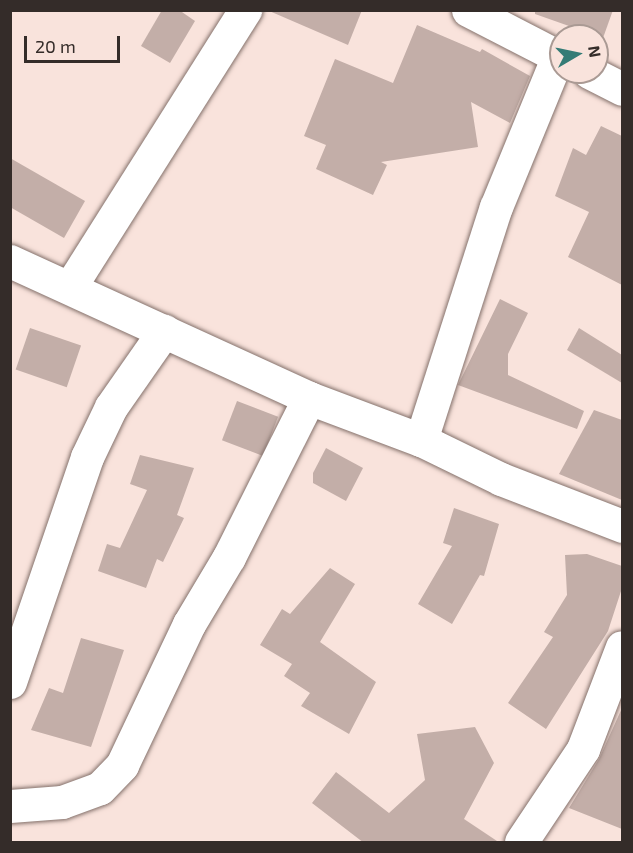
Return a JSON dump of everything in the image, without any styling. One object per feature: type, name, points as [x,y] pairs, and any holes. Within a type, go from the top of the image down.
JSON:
[{"type":"street","points":[[70,287],[245,10]]},
{"type":"street","points":[[468,10],[549,52]]},
{"type":"street","points":[[421,440],[496,207],[549,81]]},
{"type":"street","points":[[10,261],[309,398],[421,440],[501,479],[622,526]]},
{"type":"street","points":[[10,682],[87,457],[111,407],[164,331]]},
{"type":"street","points":[[10,806],[62,802],[100,788],[122,765],[189,624],[229,557],[309,398]]},
{"type":"street","points":[[521,843],[583,749],[622,647]]},
{"type":"building","points":[[162,10],[179,10],[195,21],[170,63],[141,46]]},
{"type":"building","points":[[267,10],[362,10],[348,45]]},
{"type":"building","points":[[535,10],[613,10],[608,24],[563,24],[535,14]]},
{"type":"building","points":[[417,25],[480,52],[482,49],[530,76],[510,123],[471,102],[478,147],[381,162],[387,165],[373,195],[316,169],[326,145],[304,136],[335,59],[393,83]]},
{"type":"building","points":[[601,126],[622,136],[622,285],[568,257],[589,212],[555,196],[573,148],[586,155]]},
{"type":"building","points":[[10,158],[85,201],[64,238],[10,207]]},
{"type":"building","points":[[500,299],[528,313],[508,354],[508,375],[584,411],[577,429],[458,385]]},
{"type":"building","points":[[30,328],[81,346],[67,387],[16,370]]},
{"type":"building","points":[[579,328],[622,355],[622,383],[567,350]]},
{"type":"building","points":[[237,401],[278,417],[263,456],[222,440]]},
{"type":"building","points":[[594,410],[622,420],[622,500],[559,474]]},
{"type":"building","points":[[326,448],[363,468],[346,501],[313,483],[313,473]]},
{"type":"building","points":[[140,455],[194,468],[177,515],[184,518],[163,562],[157,559],[146,588],[98,571],[107,544],[120,548],[147,490],[130,484]]},
{"type":"building","points":[[454,508],[499,524],[484,576],[480,575],[452,624],[418,604],[452,546],[443,543]]},
{"type":"building","points":[[587,554],[622,566],[622,588],[608,631],[546,729],[508,703],[553,637],[544,632],[567,595],[565,555]]},
{"type":"building","points":[[330,568],[355,584],[320,642],[376,682],[349,734],[301,706],[310,693],[284,676],[292,664],[260,645],[282,609],[290,614]]},
{"type":"building","points":[[81,638],[124,650],[91,747],[31,730],[49,688],[63,693]]},
{"type":"building","points":[[622,708],[622,829],[569,808],[599,759]]},
{"type":"building","points":[[475,727],[494,763],[464,819],[500,843],[364,843],[312,803],[336,772],[389,813],[425,780],[417,734]]}]
